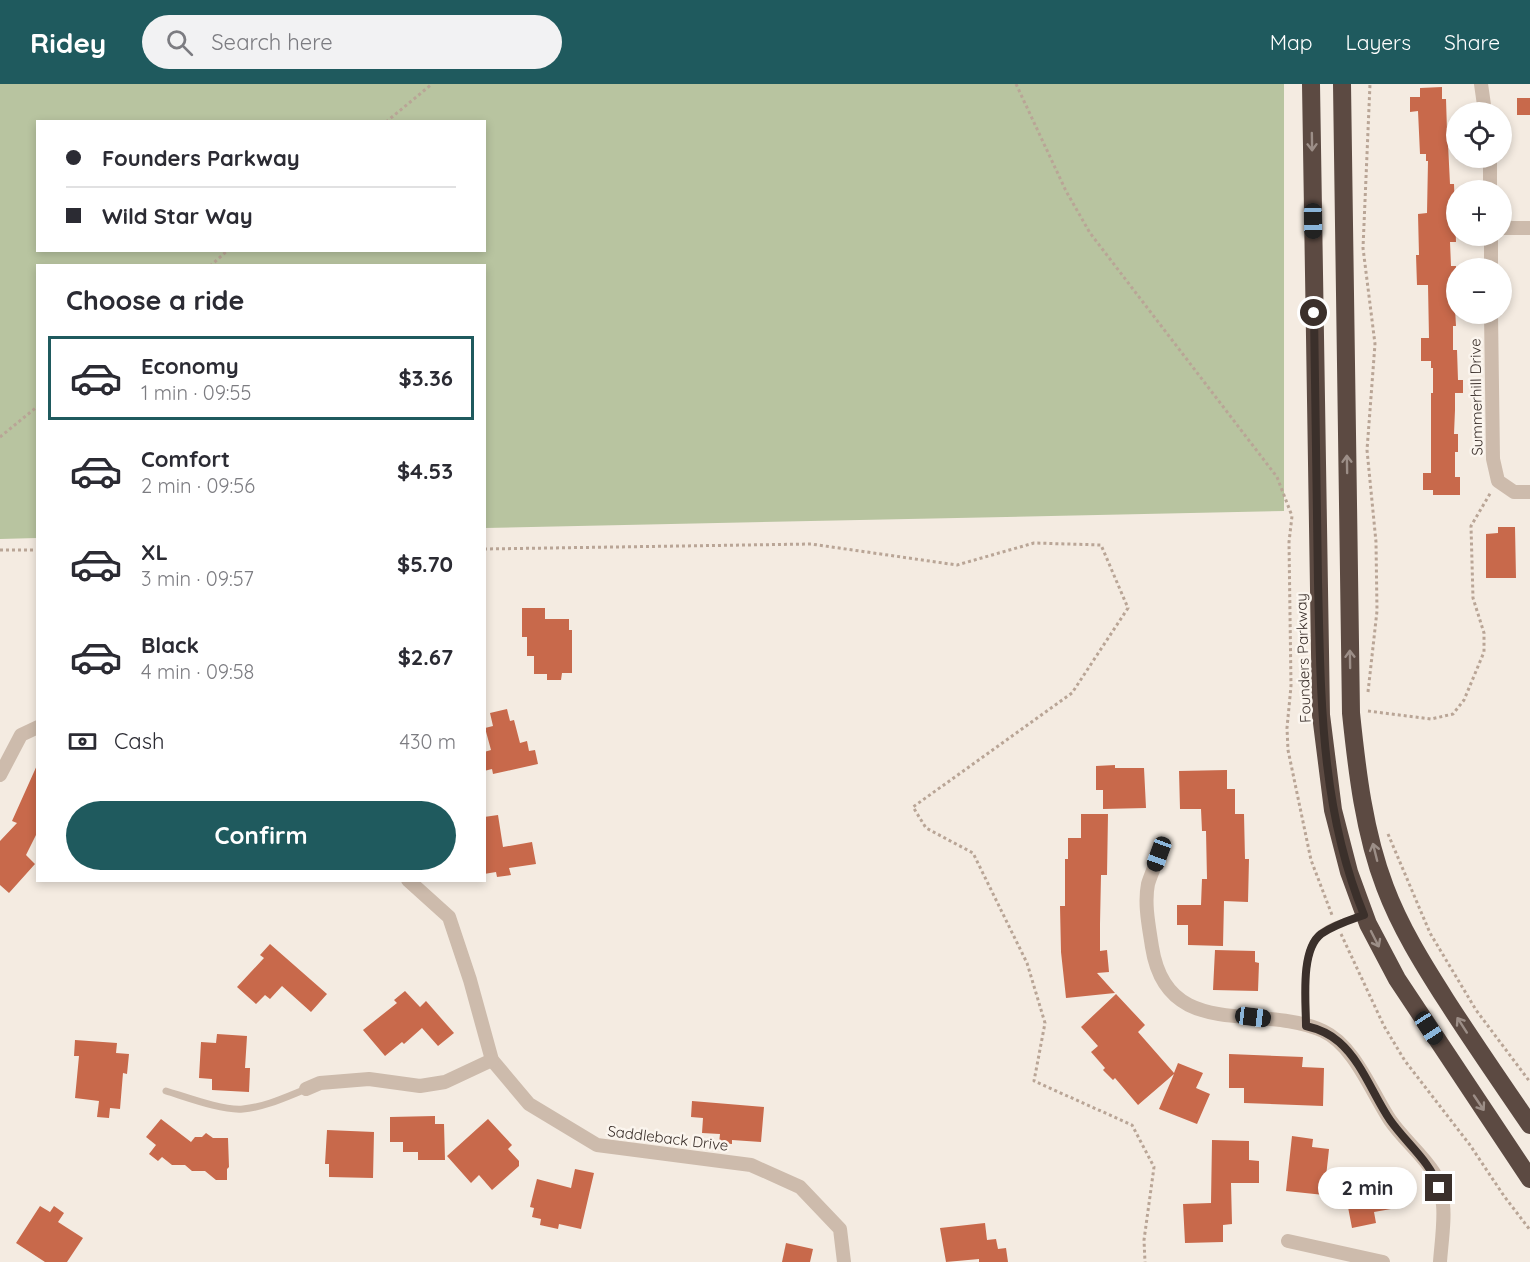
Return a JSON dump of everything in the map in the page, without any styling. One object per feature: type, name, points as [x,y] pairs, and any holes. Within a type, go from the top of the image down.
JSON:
[{"type":"highway","name":"Founders Parkway","points":[[1311,84],[1321,715],[1334,810],[1349,872],[1364,915],[1397,979],[1530,1179]]},
{"type":"highway","points":[[1342,84],[1351,713],[1357,772],[1385,888],[1409,939],[1464,1028],[1530,1125]]},
{"type":"street","points":[[1481,84],[1484,102]]},
{"type":"street","points":[[1512,228],[1530,228]]},
{"type":"street","name":"Summerhill Drive","points":[[1491,324],[1493,459],[1498,481]]},
{"type":"street","points":[[1498,481],[1514,492],[1530,492]]},
{"type":"street","points":[[0,775],[21,735],[36,728]]},
{"type":"street","points":[[1159,854],[1148,885],[1147,912],[1155,961],[1169,991],[1189,1006],[1211,1013],[1295,1022],[1323,1031],[1339,1042],[1351,1056],[1391,1122],[1434,1174],[1443,1202],[1440,1262]]},
{"type":"street","name":"Saddleback Drive","points":[[410,882],[449,917],[470,980],[492,1060],[529,1104],[597,1145],[751,1165],[800,1187],[840,1230],[844,1262]]},
{"type":"street","points":[[306,1089],[320,1083],[369,1079],[420,1086],[445,1082],[492,1060]]},
{"type":"street","points":[[1288,1241],[1383,1262]]},
{"type":"lane","points":[[1306,1026],[1308,957],[1312,946],[1318,936],[1326,931],[1364,915]]},
{"type":"lane","points":[[166,1091],[210,1104],[242,1110],[272,1103],[306,1089]]},
{"type":"path","points":[[388,120],[432,84]]},
{"type":"path","points":[[1016,84],[1066,191],[1090,233],[1277,477],[1292,516],[1289,542]]},
{"type":"path","points":[[1367,700],[1377,611],[1376,542],[1367,450],[1375,344],[1364,248],[1370,84]]},
{"type":"path","points":[[212,264],[226,252]]},
{"type":"path","points":[[0,437],[36,408]]},
{"type":"path","points":[[1366,719],[1366,711],[1431,719],[1453,714],[1464,700],[1484,652],[1484,633],[1473,598],[1471,526],[1498,481]]},
{"type":"path","points":[[486,549],[810,544],[957,565],[1034,543],[1101,545],[1128,608],[1072,693],[913,807],[926,828],[973,853],[1027,963],[1045,1023],[1035,1081],[1132,1125],[1154,1167],[1144,1240],[1145,1262]]},
{"type":"path","points":[[0,550],[36,550]]},
{"type":"path","points":[[1384,824],[1430,933],[1476,1010],[1530,1082]]},
{"type":"green space","points":[[0,84],[1284,84],[1284,511],[486,528],[486,264],[36,264],[36,538],[0,539]]},
{"type":"building","points":[[1442,87],[1442,99],[1446,99],[1446,168],[1449,168],[1450,180],[1446,180],[1446,246],[1450,246],[1451,258],[1446,258],[1446,324],[1456,324],[1453,326],[1453,350],[1457,350],[1458,380],[1463,380],[1463,393],[1455,393],[1454,434],[1458,434],[1458,452],[1455,452],[1455,477],[1460,477],[1460,495],[1433,495],[1433,490],[1423,490],[1423,473],[1431,473],[1433,368],[1431,368],[1431,361],[1421,361],[1421,338],[1429,338],[1428,285],[1417,285],[1418,214],[1427,213],[1428,161],[1426,161],[1426,154],[1420,154],[1418,111],[1410,112],[1410,97],[1420,97],[1420,88]]},
{"type":"building","points":[[1517,98],[1530,98],[1530,115],[1517,115]]},
{"type":"building","points":[[1498,527],[1515,527],[1516,578],[1486,578],[1486,534],[1498,533]]},
{"type":"building","points":[[522,608],[545,608],[545,619],[569,619],[569,630],[572,630],[572,673],[562,673],[561,680],[547,680],[547,674],[534,674],[534,656],[527,656],[527,637],[522,637]]},
{"type":"building","points":[[507,709],[510,721],[514,720],[520,743],[527,741],[529,751],[535,750],[538,764],[493,774],[492,769],[486,770],[486,751],[491,750],[486,728],[493,726],[490,713]]},
{"type":"building","points":[[1115,765],[1115,768],[1144,768],[1146,808],[1103,809],[1103,790],[1096,790],[1096,766]]},
{"type":"building","points":[[36,767],[36,835],[26,855],[35,864],[9,893],[0,885],[0,841],[17,823],[12,821]]},
{"type":"building","points":[[1227,770],[1227,789],[1235,789],[1235,814],[1244,814],[1245,859],[1249,859],[1248,902],[1224,901],[1223,946],[1188,945],[1188,925],[1177,925],[1177,905],[1201,905],[1202,879],[1207,879],[1206,831],[1202,831],[1201,809],[1180,809],[1179,771]]},
{"type":"building","points":[[1081,814],[1108,814],[1107,875],[1101,875],[1100,951],[1107,950],[1109,972],[1097,973],[1115,993],[1066,998],[1061,952],[1060,906],[1065,906],[1065,859],[1068,859],[1068,838],[1081,838]]},
{"type":"building","points":[[498,815],[503,847],[532,842],[536,864],[509,868],[511,875],[497,877],[496,872],[486,874],[486,817]]},
{"type":"building","points":[[270,944],[327,994],[311,1012],[282,986],[270,999],[265,995],[256,1004],[237,987],[264,958],[260,955]]},
{"type":"building","points":[[1215,950],[1255,951],[1255,962],[1259,963],[1258,991],[1213,990]]},
{"type":"building","points":[[405,991],[420,1007],[426,1001],[454,1033],[438,1046],[422,1028],[404,1044],[402,1042],[385,1056],[363,1030],[397,1003],[394,1000]]},
{"type":"building","points":[[1116,994],[1145,1025],[1138,1032],[1174,1073],[1178,1063],[1203,1073],[1196,1088],[1210,1094],[1197,1124],[1159,1109],[1174,1074],[1138,1105],[1115,1078],[1113,1080],[1103,1070],[1105,1068],[1091,1052],[1098,1046],[1081,1027]]},
{"type":"building","points":[[217,1034],[247,1036],[245,1068],[250,1068],[249,1092],[212,1090],[212,1079],[199,1078],[201,1042],[216,1043]]},
{"type":"building","points":[[75,1040],[117,1043],[116,1053],[129,1054],[127,1074],[123,1073],[120,1109],[110,1108],[109,1118],[97,1117],[99,1101],[75,1098],[79,1056],[74,1056]]},
{"type":"building","points":[[1229,1054],[1303,1057],[1302,1067],[1324,1068],[1323,1106],[1244,1103],[1244,1088],[1229,1088]]},
{"type":"building","points":[[692,1101],[764,1107],[761,1142],[732,1140],[732,1144],[719,1143],[720,1134],[702,1133],[703,1118],[691,1117]]},
{"type":"building","points":[[435,1116],[435,1124],[444,1124],[445,1160],[418,1160],[418,1152],[403,1152],[403,1142],[390,1142],[390,1117]]},
{"type":"building","points":[[161,1119],[191,1142],[195,1137],[202,1137],[206,1133],[213,1138],[228,1138],[227,1180],[216,1180],[205,1171],[192,1171],[185,1165],[172,1165],[162,1157],[158,1161],[149,1154],[156,1145],[146,1137]]},
{"type":"building","points":[[488,1119],[512,1145],[508,1149],[519,1161],[519,1166],[492,1190],[479,1175],[471,1183],[447,1156]]},
{"type":"building","points":[[327,1130],[374,1132],[373,1178],[329,1177],[329,1164],[325,1164]]},
{"type":"building","points":[[1292,1136],[1313,1139],[1312,1147],[1329,1149],[1324,1195],[1286,1191]]},
{"type":"building","points":[[1212,1140],[1249,1141],[1249,1160],[1259,1161],[1259,1183],[1231,1183],[1232,1224],[1223,1225],[1223,1242],[1185,1243],[1183,1204],[1211,1203]]},
{"type":"building","points":[[575,1169],[594,1173],[581,1229],[559,1224],[558,1229],[540,1225],[541,1219],[532,1217],[534,1208],[530,1207],[537,1179],[571,1188]]},
{"type":"building","points":[[1385,1173],[1391,1209],[1374,1212],[1376,1223],[1352,1228],[1343,1181]]},
{"type":"building","points":[[40,1206],[50,1212],[54,1206],[64,1213],[58,1222],[83,1238],[67,1262],[45,1262],[16,1243]]},
{"type":"building","points":[[985,1223],[987,1240],[996,1239],[998,1249],[1006,1248],[1008,1262],[979,1262],[979,1259],[946,1262],[940,1228]]},
{"type":"building","points":[[786,1243],[813,1249],[810,1262],[782,1262]]},
{"type":"route","points":[[1314,313],[1323,743],[1334,810],[1349,872],[1364,915],[1326,931],[1318,936],[1312,946],[1308,957],[1306,978],[1306,1026],[1323,1031],[1339,1042],[1351,1056],[1391,1122],[1434,1174],[1439,1188]]}]
